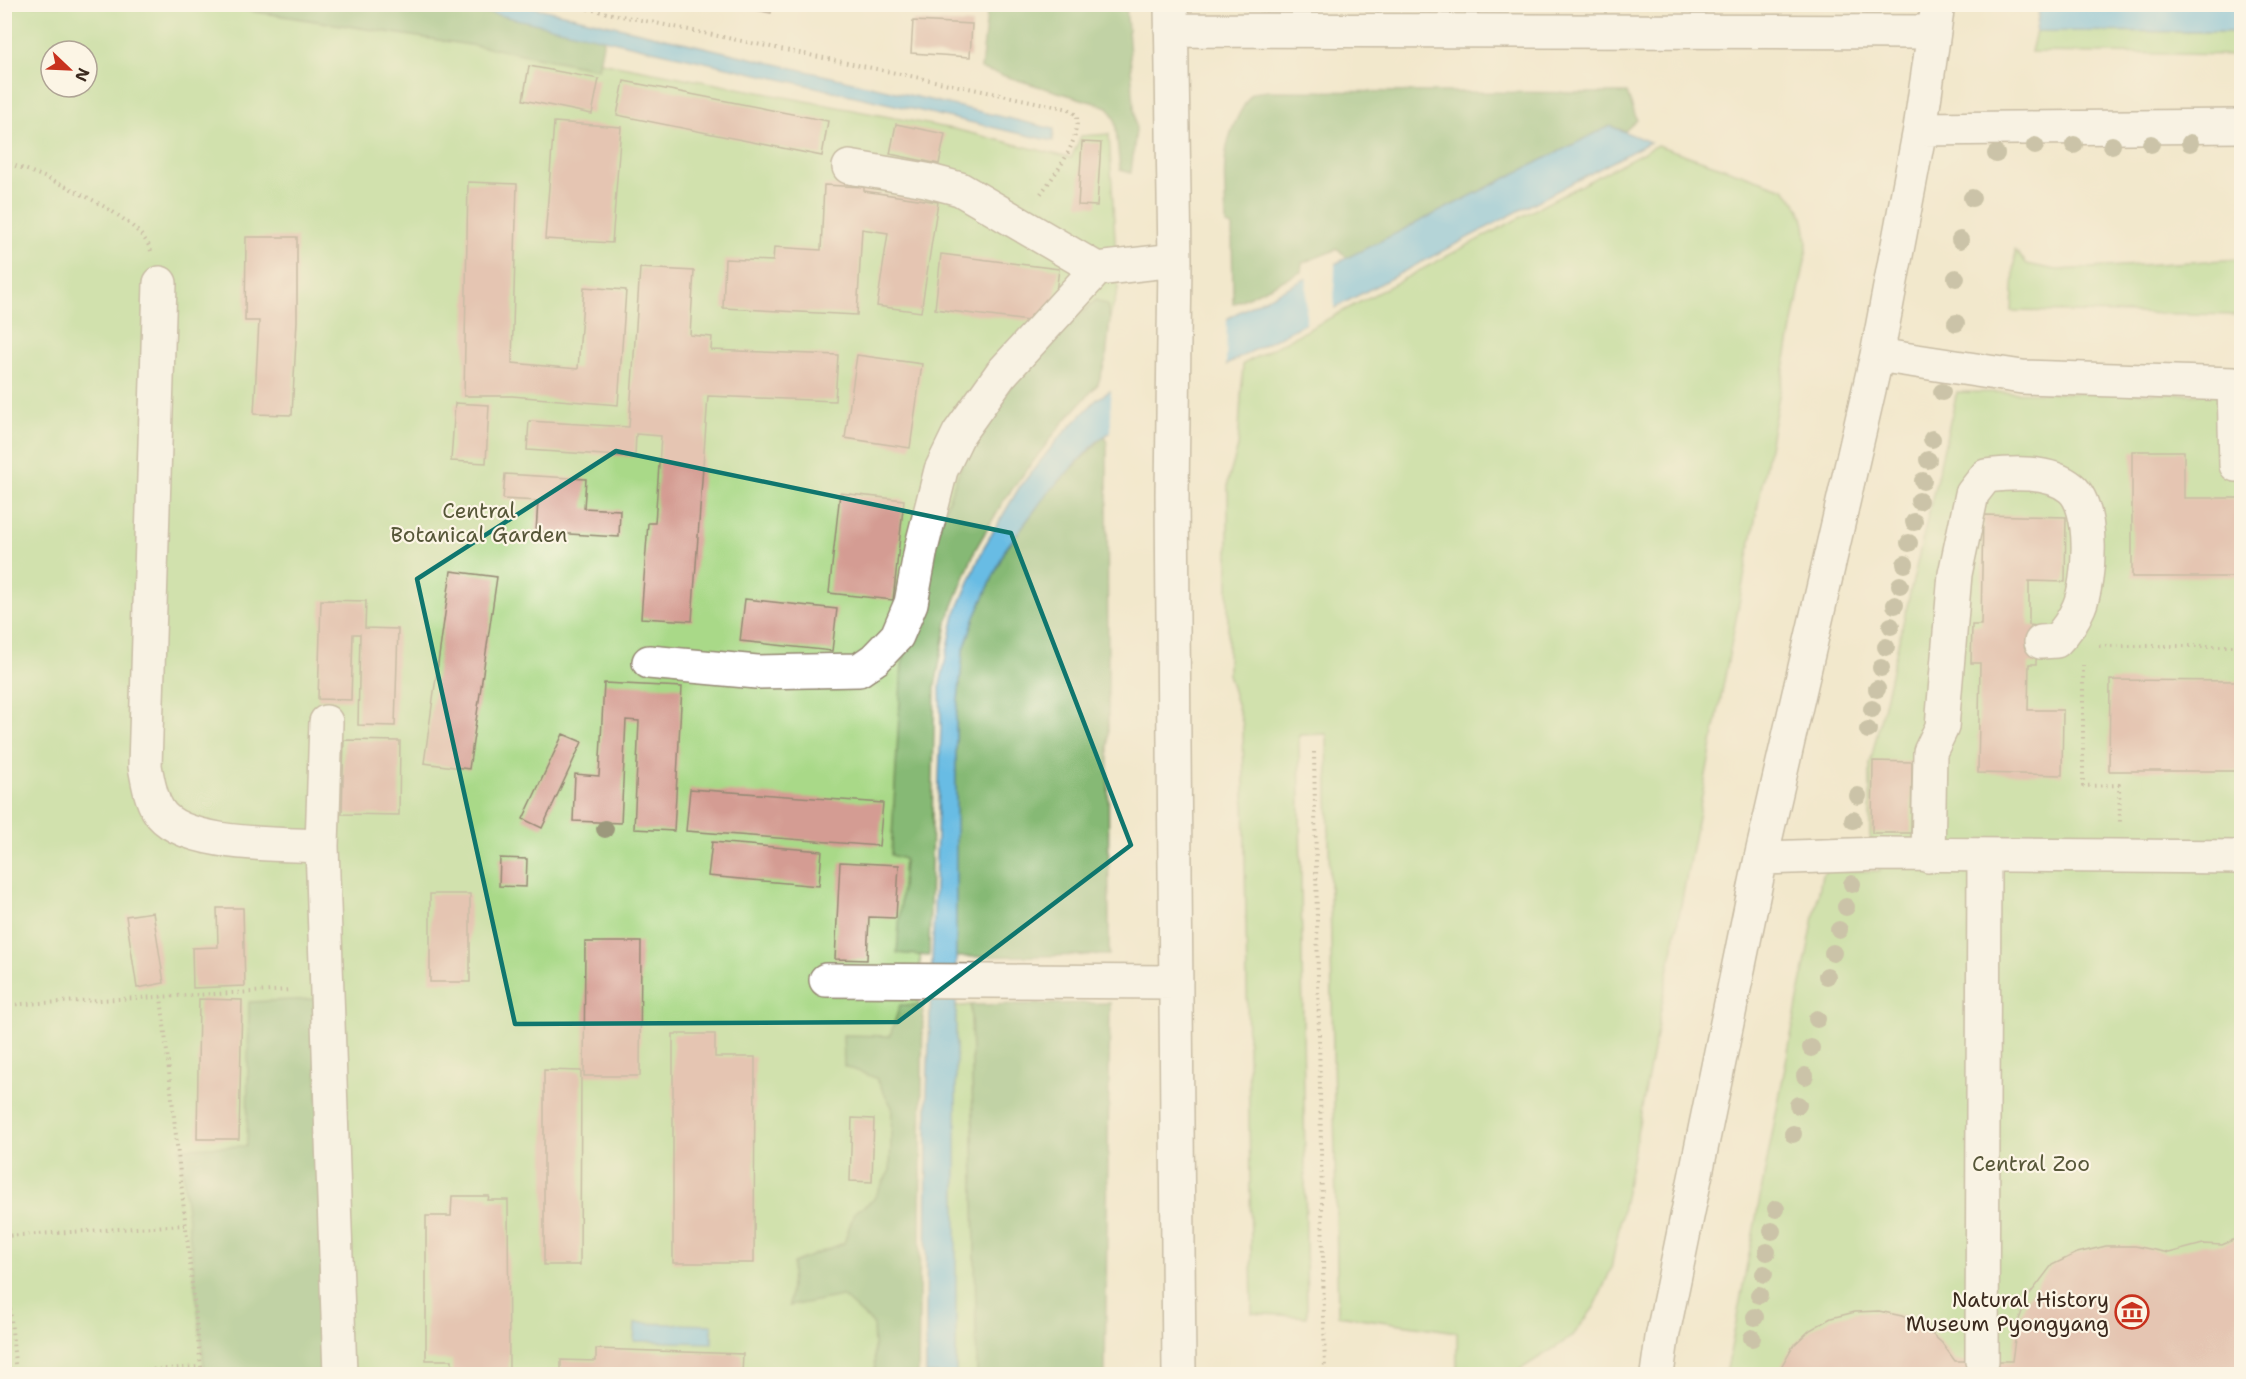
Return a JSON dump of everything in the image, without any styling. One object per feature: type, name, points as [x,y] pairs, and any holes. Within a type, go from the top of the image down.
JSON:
[{"type":"street","points":[[1179,1374],[1172,494],[1175,264],[1171,17],[1936,18],[1920,129],[1877,355],[1761,858],[1662,1338],[1657,1374]]},
{"type":"street","points":[[1920,129],[2241,126]]},
{"type":"street","points":[[849,167],[926,180],[960,189],[1097,269],[1175,264]]},
{"type":"street","points":[[649,662],[757,672],[859,670],[875,659],[897,636],[911,603],[940,470],[959,433],[1001,374],[1097,269]]},
{"type":"street","points":[[160,283],[145,766],[150,790],[159,812],[178,828],[235,841],[322,846]]},
{"type":"street","points":[[1877,355],[2022,377],[2234,384],[2236,465]]},
{"type":"street","points":[[1928,856],[1930,752],[1942,727],[1955,574],[1972,494],[1986,476],[2009,473],[2049,478],[2071,488],[2082,503],[2087,522],[2086,563],[2080,605],[2067,630],[2056,641],[2041,642]]},
{"type":"street","points":[[326,722],[322,846],[340,1374]]},
{"type":"street","points":[[1982,1361],[1984,856]]},
{"type":"street","points":[[1761,858],[2241,857]]},
{"type":"street","points":[[826,980],[1176,982]]},
{"type":"path","points":[[564,4],[1069,109],[1077,116],[1078,128],[1062,164],[1020,224]]},
{"type":"path","points":[[4,162],[43,174],[78,190],[127,223],[149,244],[160,283]]},
{"type":"path","points":[[2094,646],[2241,646]]},
{"type":"path","points":[[2083,660],[2083,786],[2119,785],[2120,856]]},
{"type":"path","points":[[1314,752],[1325,1374]]},
{"type":"path","points":[[4,1005],[327,987]]},
{"type":"path","points":[[75,1374],[201,1367],[161,997]]},
{"type":"path","points":[[4,1236],[185,1226]]},
{"type":"path","points":[[4,1243],[16,1374]]},
{"type":"highlighted area","points":[[616,451],[1011,533],[1131,845],[898,1022],[515,1024],[417,579]]},
{"type":"green space","name":"Central Botanical Garden","points":[[5,5],[276,5],[490,41],[958,130],[1071,158],[1081,136],[1109,134],[1118,290],[1094,372],[1057,418],[972,548],[944,617],[932,685],[912,1153],[911,1374],[5,1374]]},
{"type":"green space","points":[[212,5],[454,5],[604,38],[598,69],[496,49]]},
{"type":"green space","points":[[988,5],[1126,5],[1136,130],[1131,173],[1120,170],[1115,120],[1108,107],[981,69]]},
{"type":"green space","points":[[2036,31],[2241,32],[2241,55],[2031,52]]},
{"type":"green space","points":[[1269,91],[1627,93],[1637,120],[1625,131],[1610,126],[1347,258],[1338,249],[1302,263],[1301,272],[1233,304],[1232,227],[1226,225],[1225,171],[1228,142],[1233,127],[1252,93]]},
{"type":"green space","points":[[1657,145],[1784,189],[1796,202],[1803,216],[1807,250],[1611,1269],[1595,1306],[1572,1337],[1513,1374],[1457,1374],[1457,1332],[1338,1315],[1327,734],[1299,735],[1307,1317],[1252,1313],[1243,725],[1228,674],[1228,481],[1238,447],[1243,364]]},
{"type":"green space","points":[[2015,250],[2027,264],[2056,270],[2241,259],[2241,315],[2012,311]]},
{"type":"green space","points":[[1096,300],[1107,305],[1110,320],[1106,359],[1098,384],[1061,425],[1004,500],[976,548],[948,618],[935,687],[929,956],[897,953],[904,859],[891,855],[902,664],[941,520],[962,464],[995,406],[1038,354]]},
{"type":"green space","name":"Central Zoo","points":[[1957,392],[2241,394],[2241,1374],[1726,1374],[1822,875],[1827,870],[1880,871],[1870,836],[1870,764]]},
{"type":"green space","points":[[1104,436],[1107,443],[1109,955],[954,957],[956,720],[963,652],[975,617],[1005,550],[1046,495]]},
{"type":"green space","points":[[315,999],[325,1374],[205,1374],[180,1148],[247,1146],[249,1002]]},
{"type":"green space","points":[[1110,1003],[1105,1374],[977,1374],[971,1005]]},
{"type":"green space","points":[[900,1005],[923,1005],[918,1374],[875,1374],[873,1324],[842,1296],[789,1306],[793,1263],[844,1243],[854,1213],[873,1200],[890,1170],[892,1107],[876,1078],[844,1066],[843,1035],[890,1036]]},
{"type":"green space","points":[[971,1005],[977,1374],[956,1374],[954,1007]]},
{"type":"water","points":[[2040,4],[2241,5],[2241,32],[2036,31]]},
{"type":"water","points":[[454,5],[524,5],[1054,129],[1053,141]]},
{"type":"water","points":[[1610,126],[1650,142],[1237,359],[1099,439],[1046,495],[1005,550],[975,617],[963,652],[956,720],[956,1374],[926,1374],[927,1096],[941,727],[940,685],[955,615],[984,547],[1019,488],[1058,439],[1097,399],[1235,314]]},
{"type":"water","points":[[635,1323],[712,1325],[712,1343],[634,1341]]},
{"type":"pier","points":[[1335,261],[1334,311],[1306,324],[1307,275]]},
{"type":"pier","points":[[1227,315],[1226,368],[1111,435],[1111,386]]},
{"type":"building","points":[[726,4],[772,4],[771,13]]},
{"type":"building","points":[[913,21],[972,24],[970,57],[911,53]]},
{"type":"building","points":[[529,66],[599,79],[592,114],[523,100]]},
{"type":"building","points":[[624,81],[828,121],[822,156],[617,115]]},
{"type":"building","points":[[554,122],[621,127],[612,243],[545,239]]},
{"type":"building","points":[[896,124],[945,134],[939,164],[890,154]]},
{"type":"building","points":[[1082,142],[1101,143],[1097,206],[1078,205]]},
{"type":"building","points":[[468,182],[517,184],[512,363],[578,369],[584,287],[626,290],[618,405],[512,396],[464,396]]},
{"type":"building","points":[[824,185],[864,187],[864,191],[938,202],[921,312],[877,306],[888,233],[862,229],[857,315],[723,308],[725,259],[773,261],[774,247],[821,250]]},
{"type":"building","points":[[246,237],[297,237],[297,321],[292,415],[254,414],[259,321],[245,321]]},
{"type":"building","points":[[941,254],[1059,269],[1055,300],[1036,322],[935,309]]},
{"type":"building","points":[[640,268],[694,271],[690,335],[712,337],[711,350],[838,355],[835,401],[708,396],[692,621],[641,618],[648,523],[655,523],[661,436],[636,434],[635,457],[527,450],[529,421],[629,427]]},
{"type":"building","points":[[857,355],[922,364],[910,448],[845,438]]},
{"type":"building","points":[[455,403],[489,405],[486,463],[451,461]]},
{"type":"building","points":[[2132,451],[2184,451],[2184,498],[2242,498],[2242,577],[2132,577]]},
{"type":"building","points":[[505,474],[586,479],[584,508],[620,510],[619,537],[536,532],[538,501],[503,499]]},
{"type":"building","points":[[840,493],[904,500],[893,600],[829,593]]},
{"type":"building","points":[[1983,515],[2066,517],[2065,582],[2029,581],[2029,625],[2037,626],[2036,664],[2029,664],[2028,710],[2063,710],[2062,775],[1978,773],[1980,663],[1971,663],[1972,625],[1981,625]]},
{"type":"building","points":[[451,571],[497,577],[469,769],[424,763]]},
{"type":"building","points":[[745,599],[837,609],[832,651],[740,641]]},
{"type":"building","points":[[321,600],[366,601],[365,628],[398,629],[395,726],[358,725],[360,634],[353,634],[351,700],[318,699]]},
{"type":"building","points":[[2110,680],[2242,681],[2242,771],[2109,771]]},
{"type":"building","points":[[604,683],[682,687],[674,831],[634,829],[639,721],[626,720],[621,823],[573,821],[575,774],[599,776]]},
{"type":"building","points":[[563,734],[582,742],[542,828],[523,819]]},
{"type":"building","points":[[344,740],[400,741],[399,815],[342,814]]},
{"type":"building","points":[[1873,761],[1912,762],[1911,833],[1872,833]]},
{"type":"building","points":[[690,789],[883,803],[879,846],[686,831]]},
{"type":"building","points":[[712,842],[822,851],[819,886],[708,876]]},
{"type":"building","points":[[500,858],[527,859],[526,887],[499,886]]},
{"type":"building","points":[[840,862],[899,865],[896,918],[869,917],[867,960],[835,959]]},
{"type":"building","points":[[430,894],[470,894],[470,982],[430,982]]},
{"type":"building","points":[[217,908],[243,908],[245,986],[193,988],[192,948],[218,947]]},
{"type":"building","points":[[153,912],[164,983],[137,988],[126,916]]},
{"type":"building","points":[[585,942],[641,942],[640,1076],[584,1076]]},
{"type":"building","points":[[199,999],[242,1000],[239,1139],[197,1139]]},
{"type":"building","points":[[673,1034],[715,1034],[715,1057],[755,1057],[754,1263],[673,1263]]},
{"type":"building","points":[[544,1070],[581,1071],[580,1265],[544,1265]]},
{"type":"building","points":[[852,1118],[874,1119],[872,1182],[850,1181]]},
{"type":"building","points":[[452,1196],[489,1196],[488,1200],[508,1200],[509,1374],[452,1374],[452,1360],[426,1360],[426,1216],[451,1216]]},
{"type":"building","name":"Natural History Museum Pyongyang","points":[[2242,1236],[2242,1374],[1777,1374],[1793,1346],[1810,1330],[1831,1318],[1855,1312],[1879,1311],[1902,1316],[1924,1327],[1942,1343],[1955,1361],[2012,1361],[2017,1325],[2027,1298],[2052,1265],[2077,1253],[2106,1246],[2135,1246],[2169,1253],[2203,1244],[2222,1245]]},
{"type":"building","points":[[596,1349],[743,1354],[742,1374],[561,1374],[561,1360],[596,1361]]},
{"type":"place","name":"Natural History Museum Pyongyang","points":[[2132,1312]]}]
